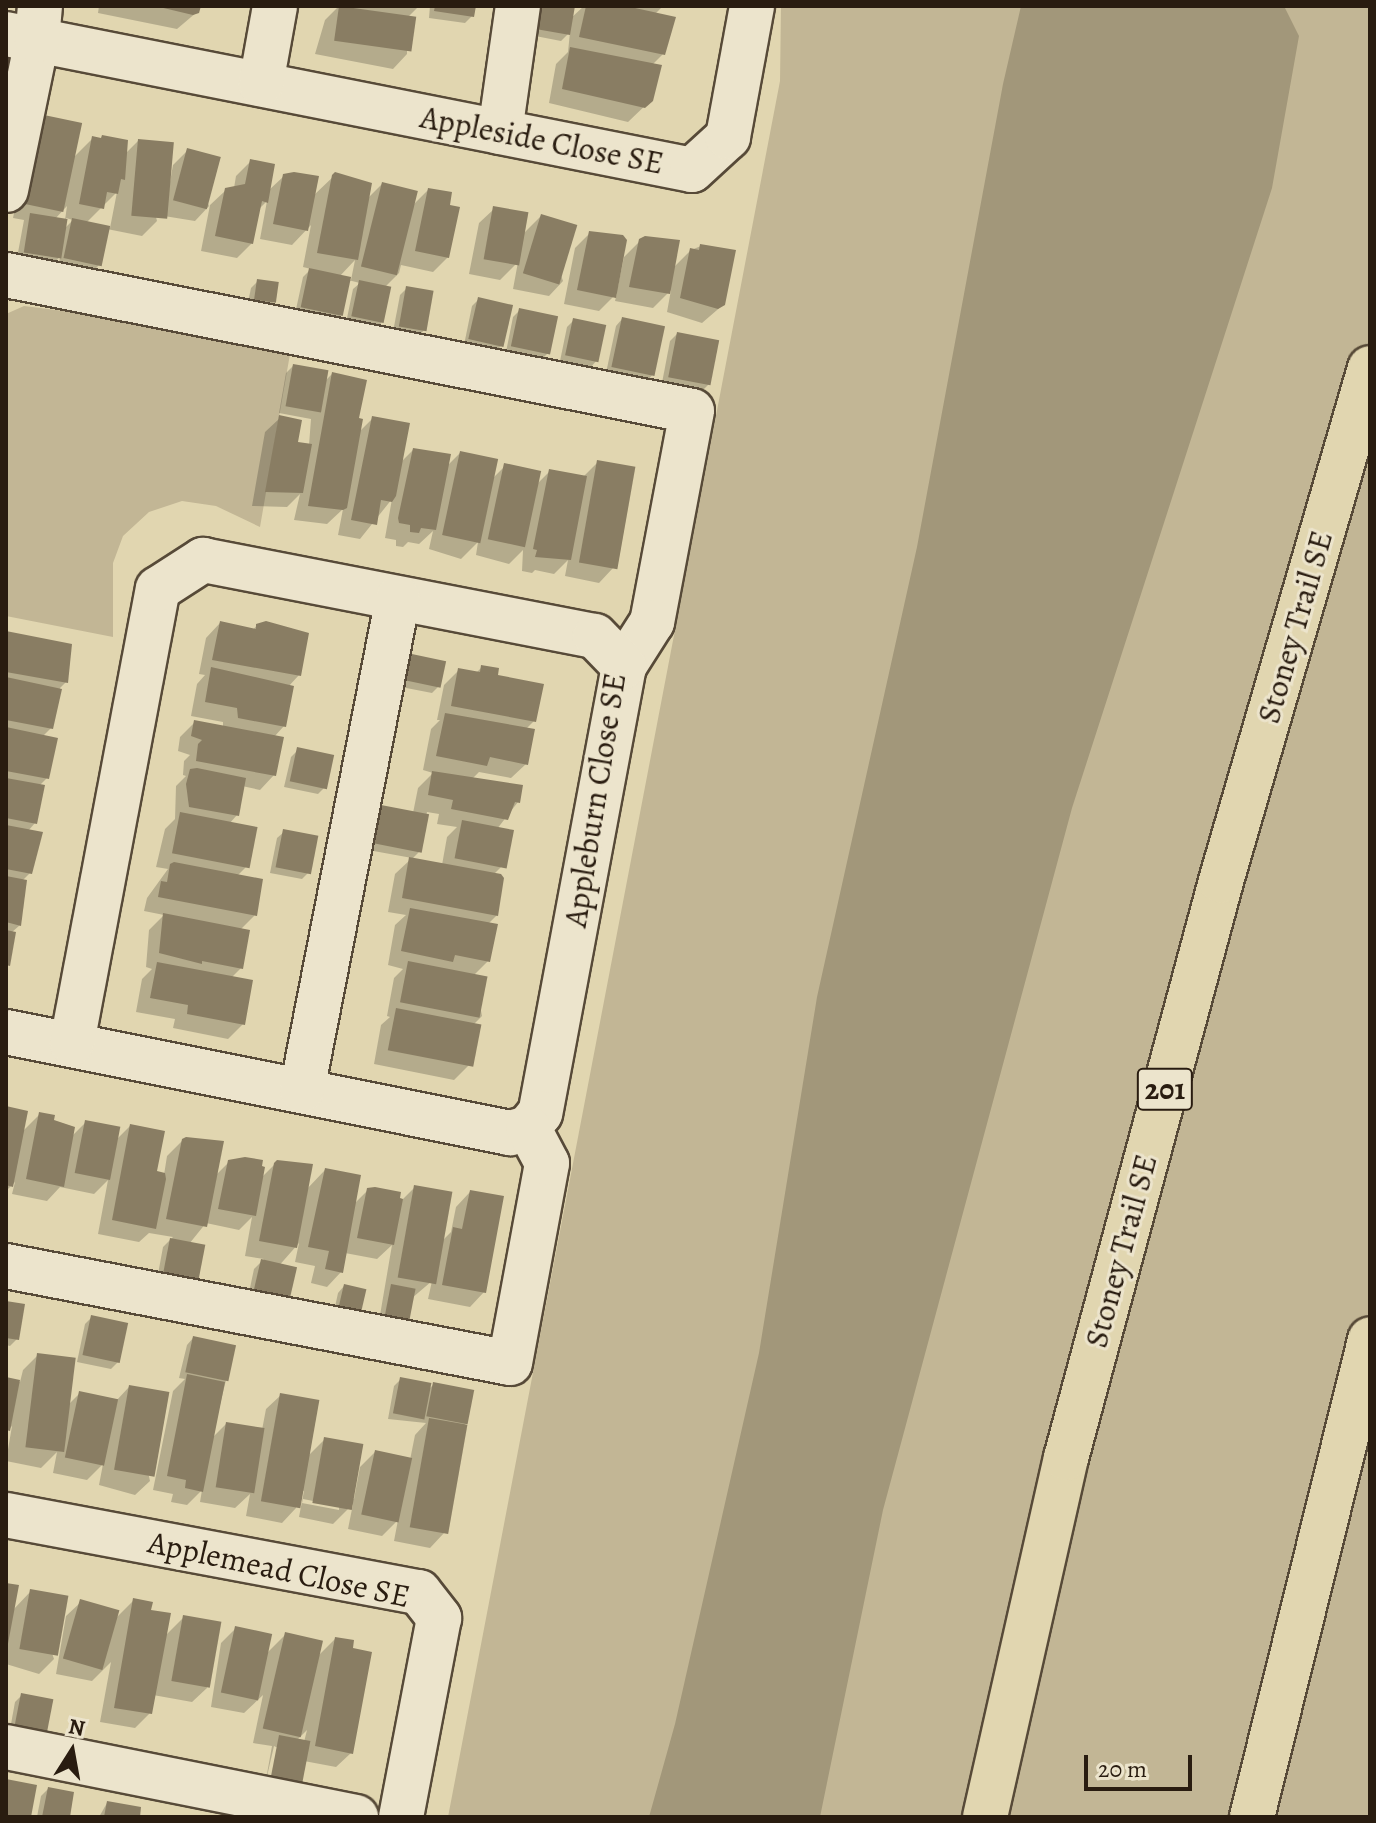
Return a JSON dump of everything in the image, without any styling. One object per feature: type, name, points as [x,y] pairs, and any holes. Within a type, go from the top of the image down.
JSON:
[{"type":"highway","name":"Stoney Trail SE","points":[[985,1817],[1066,1458],[1221,881],[1370,368]]},
{"type":"highway","points":[[1252,1817],[1370,1339]]},
{"type":"street","points":[[261,84],[275,6]]},
{"type":"street","points":[[500,132],[518,6]]},
{"type":"street","name":"Appleside Close SE","points":[[27,27],[261,84],[692,170],[728,137],[752,6]]},
{"type":"street","points":[[6,190],[27,27]]},
{"type":"street","points":[[6,275],[692,411],[652,622],[624,666]]},
{"type":"street","name":"Appleburn Close SE","points":[[72,1043],[158,589],[203,560],[595,636],[624,666],[540,1113],[528,1128]]},
{"type":"street","points":[[302,1090],[398,598]]},
{"type":"street","points":[[6,1032],[510,1133],[528,1128],[547,1163],[510,1363],[6,1266]]},
{"type":"street","name":"Applemead Close SE","points":[[6,1515],[419,1592],[439,1618],[401,1817]]},
{"type":"street","points":[[6,1747],[356,1817]]},
{"type":"shaded area","points":[[781,6],[1370,6],[1370,1817],[448,1817],[780,81]]},
{"type":"shaded area","points":[[1021,6],[1284,6],[1299,36],[1272,188],[1072,808],[883,1510],[820,1817],[649,1817],[675,1724],[759,1353],[817,997],[917,547],[1003,84]]},
{"type":"shaded area","points":[[24,306],[88,314],[290,354],[260,527],[216,506],[182,501],[149,512],[123,536],[113,563],[113,637],[6,616],[6,314]]},
{"type":"building","points":[[155,6],[201,6],[199,13],[193,15]]},
{"type":"building","points":[[339,6],[416,17],[411,52],[334,41]]},
{"type":"building","points":[[435,6],[476,6],[474,17],[434,11]]},
{"type":"building","points":[[534,6],[575,6],[570,35],[530,28]]},
{"type":"building","points":[[586,6],[626,6],[676,17],[665,55],[579,37]]},
{"type":"building","points":[[570,47],[662,65],[653,101],[645,108],[562,89]]},
{"type":"building","points":[[44,115],[82,123],[63,212],[25,204]]},
{"type":"building","points":[[102,135],[128,140],[125,180],[121,179],[118,194],[107,192],[104,209],[79,204],[92,136],[101,138]]},
{"type":"building","points":[[138,139],[174,142],[167,219],[131,216]]},
{"type":"building","points":[[187,148],[221,157],[207,209],[173,200]]},
{"type":"building","points":[[250,159],[275,164],[268,203],[262,201],[253,244],[215,236],[225,188],[245,184]]},
{"type":"building","points":[[294,172],[319,176],[308,231],[273,224],[283,174]]},
{"type":"building","points":[[335,172],[372,183],[358,260],[317,253]]},
{"type":"building","points":[[382,182],[418,191],[397,275],[361,266]]},
{"type":"building","points":[[428,188],[452,192],[450,205],[460,207],[449,258],[415,251]]},
{"type":"building","points":[[493,206],[528,212],[519,265],[484,259]]},
{"type":"building","points":[[30,213],[68,219],[61,258],[24,253]]},
{"type":"building","points":[[541,214],[577,225],[559,284],[523,273]]},
{"type":"building","points":[[72,218],[110,226],[102,266],[63,258]]},
{"type":"building","points":[[589,231],[623,235],[627,240],[616,298],[577,290]]},
{"type":"building","points":[[645,236],[680,240],[670,294],[629,287],[639,239]]},
{"type":"building","points":[[700,244],[736,250],[725,305],[718,309],[680,298],[690,248],[699,250]]},
{"type":"building","points":[[309,268],[351,277],[343,316],[301,307]]},
{"type":"building","points":[[257,279],[279,282],[276,303],[254,300]]},
{"type":"building","points":[[359,280],[391,287],[384,323],[351,316]]},
{"type":"building","points":[[406,286],[434,291],[426,331],[399,326]]},
{"type":"building","points":[[478,297],[513,305],[503,347],[468,339]]},
{"type":"building","points":[[519,308],[558,316],[550,354],[511,346]]},
{"type":"building","points":[[622,317],[665,326],[654,376],[611,367]]},
{"type":"building","points":[[573,318],[606,325],[598,362],[565,355]]},
{"type":"building","points":[[677,332],[719,340],[710,385],[668,377]]},
{"type":"building","points":[[293,364],[328,370],[321,413],[286,406]]},
{"type":"building","points":[[332,372],[367,380],[347,508],[343,510],[308,506]]},
{"type":"building","points":[[279,415],[302,420],[298,442],[312,444],[303,493],[265,492]]},
{"type":"building","points":[[372,416],[410,423],[396,496],[392,502],[381,500],[377,525],[351,520]]},
{"type":"building","points":[[413,448],[451,454],[436,530],[421,528],[419,533],[410,532],[410,525],[399,523],[398,518]]},
{"type":"building","points":[[460,451],[498,459],[480,543],[442,535]]},
{"type":"building","points":[[597,460],[635,467],[617,569],[579,562]]},
{"type":"building","points":[[504,463],[541,471],[525,547],[488,539]]},
{"type":"building","points":[[549,469],[587,476],[571,560],[535,557],[537,550],[533,549]]},
{"type":"building","points":[[220,621],[256,629],[256,624],[266,621],[309,633],[301,676],[212,660]]},
{"type":"building","points":[[6,631],[72,644],[68,683],[6,672]]},
{"type":"building","points":[[407,653],[446,661],[441,688],[401,679]]},
{"type":"building","points":[[481,665],[499,668],[498,675],[544,684],[536,722],[451,706],[458,668],[480,672]]},
{"type":"building","points":[[211,667],[294,686],[286,727],[238,718],[237,708],[205,702]]},
{"type":"building","points":[[6,677],[62,689],[53,729],[6,720]]},
{"type":"building","points":[[445,713],[535,729],[528,765],[490,757],[487,766],[436,756]]},
{"type":"building","points":[[194,720],[284,737],[276,776],[196,761],[198,744],[202,740],[191,736]]},
{"type":"building","points":[[6,727],[58,738],[49,779],[6,771]]},
{"type":"building","points":[[297,747],[334,755],[327,789],[290,781]]},
{"type":"building","points":[[190,769],[246,778],[239,816],[189,807],[186,784]]},
{"type":"building","points":[[432,771],[523,785],[520,803],[515,802],[508,820],[451,809],[453,800],[428,795]]},
{"type":"building","points":[[6,778],[45,785],[37,824],[6,818]]},
{"type":"building","points":[[381,805],[429,814],[422,853],[374,843]]},
{"type":"building","points":[[180,812],[258,827],[250,868],[172,853]]},
{"type":"building","points":[[462,820],[514,830],[507,868],[455,858]]},
{"type":"building","points":[[6,825],[43,832],[32,874],[6,869]]},
{"type":"building","points":[[283,829],[318,836],[311,874],[276,867]]},
{"type":"building","points":[[409,857],[501,874],[504,878],[498,916],[402,898]]},
{"type":"building","points":[[174,862],[263,879],[257,916],[158,897],[161,881],[167,882],[170,864]]},
{"type":"building","points":[[6,876],[27,880],[21,926],[6,922]]},
{"type":"building","points":[[410,908],[498,924],[490,962],[455,955],[453,962],[401,951]]},
{"type":"building","points":[[163,913],[250,930],[243,969],[202,961],[202,964],[159,953]]},
{"type":"building","points":[[6,930],[16,932],[10,966],[6,965]]},
{"type":"building","points":[[408,961],[488,976],[479,1018],[400,1002]]},
{"type":"building","points":[[157,962],[253,980],[245,1025],[187,1014],[188,1005],[150,998]]},
{"type":"building","points":[[396,1008],[481,1025],[473,1067],[388,1050]]},
{"type":"building","points":[[6,1106],[28,1111],[13,1187],[6,1185]]},
{"type":"building","points":[[39,1112],[55,1115],[54,1120],[75,1127],[64,1187],[26,1179]]},
{"type":"building","points":[[85,1120],[120,1127],[110,1180],[75,1173]]},
{"type":"building","points":[[130,1124],[165,1131],[157,1171],[165,1173],[166,1179],[156,1229],[112,1220]]},
{"type":"building","points":[[182,1139],[224,1141],[207,1227],[166,1219]]},
{"type":"building","points":[[245,1157],[263,1160],[262,1166],[265,1167],[256,1216],[218,1209],[228,1160]]},
{"type":"building","points":[[277,1160],[313,1164],[297,1248],[259,1241]]},
{"type":"building","points":[[325,1168],[361,1175],[343,1273],[325,1269],[329,1251],[308,1247]]},
{"type":"building","points":[[414,1185],[452,1192],[436,1284],[398,1278]]},
{"type":"building","points":[[367,1188],[401,1192],[400,1198],[403,1199],[394,1245],[357,1238]]},
{"type":"building","points":[[470,1190],[504,1196],[486,1293],[442,1285],[453,1227],[462,1229]]},
{"type":"building","points":[[170,1238],[205,1245],[198,1285],[162,1278]]},
{"type":"building","points":[[261,1259],[297,1267],[289,1304],[252,1296]]},
{"type":"building","points":[[344,1284],[366,1289],[361,1315],[338,1309]]},
{"type":"building","points":[[391,1284],[416,1289],[408,1326],[384,1321]]},
{"type":"building","points":[[6,1301],[25,1304],[19,1340],[6,1338]]},
{"type":"building","points":[[91,1315],[128,1323],[120,1363],[82,1355]]},
{"type":"building","points":[[193,1336],[236,1345],[228,1381],[185,1372]]},
{"type":"building","points":[[37,1353],[76,1358],[64,1452],[25,1447]]},
{"type":"building","points":[[187,1374],[225,1382],[203,1492],[185,1488],[186,1480],[167,1476]]},
{"type":"building","points":[[6,1377],[20,1380],[10,1431],[6,1430]]},
{"type":"building","points":[[400,1377],[431,1383],[424,1419],[393,1413]]},
{"type":"building","points":[[433,1382],[474,1390],[468,1424],[426,1416]]},
{"type":"building","points":[[129,1385],[169,1392],[154,1477],[114,1470]]},
{"type":"building","points":[[79,1391],[118,1399],[104,1466],[65,1458]]},
{"type":"building","points":[[280,1393],[319,1400],[300,1508],[261,1501]]},
{"type":"building","points":[[429,1418],[467,1425],[448,1534],[410,1527]]},
{"type":"building","points":[[226,1422],[265,1428],[254,1493],[216,1487]]},
{"type":"building","points":[[324,1437],[363,1444],[352,1510],[312,1503]]},
{"type":"building","points":[[375,1450],[412,1458],[398,1522],[361,1515]]},
{"type":"building","points":[[6,1583],[19,1585],[7,1649],[6,1649]]},
{"type":"building","points":[[30,1589],[68,1596],[58,1656],[19,1649]]},
{"type":"building","points":[[133,1598],[153,1602],[151,1610],[171,1613],[152,1714],[114,1708]]},
{"type":"building","points":[[80,1599],[119,1610],[102,1670],[63,1659]]},
{"type":"building","points":[[183,1615],[221,1622],[210,1688],[171,1681]]},
{"type":"building","points":[[235,1626],[272,1634],[258,1700],[221,1693]]},
{"type":"building","points":[[285,1632],[323,1641],[301,1737],[263,1728]]},
{"type":"building","points":[[335,1637],[354,1640],[353,1648],[372,1652],[353,1754],[315,1746]]},
{"type":"building","points":[[21,1693],[53,1699],[46,1736],[14,1729]]},
{"type":"building","points":[[279,1735],[310,1741],[302,1785],[270,1779]]},
{"type":"building","points":[[6,1779],[37,1785],[31,1817],[6,1817]]},
{"type":"building","points":[[48,1787],[74,1792],[70,1817],[42,1817]]},
{"type":"building","points":[[107,1801],[141,1807],[140,1817],[104,1817]]}]
